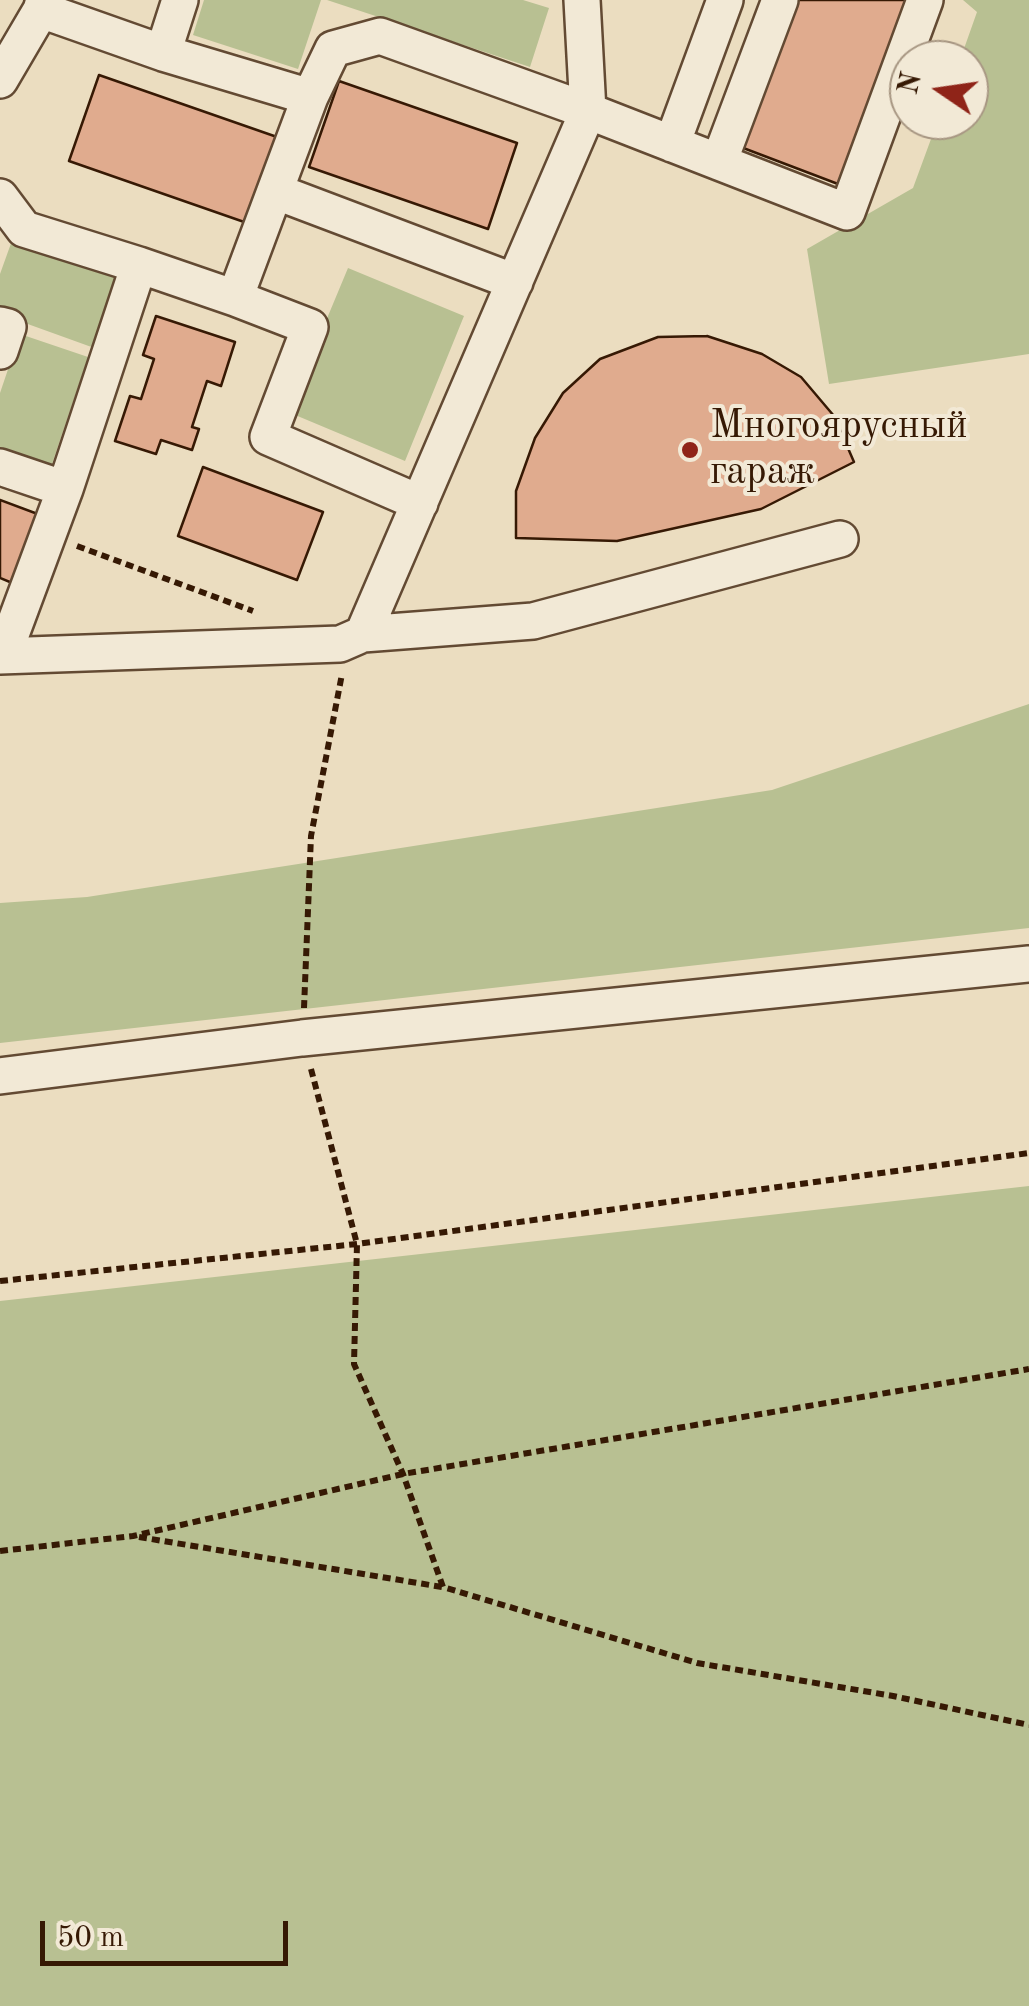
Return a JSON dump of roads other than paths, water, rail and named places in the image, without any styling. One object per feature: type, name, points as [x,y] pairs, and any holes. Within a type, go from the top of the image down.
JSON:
[{"type":"lane","points":[[163,53],[180,0]]},
{"type":"lane","points":[[351,639],[420,503],[588,111],[582,0]]},
{"type":"lane","points":[[672,144],[725,0]]},
{"type":"lane","points":[[719,162],[780,0]]},
{"type":"lane","points":[[235,298],[310,97],[333,49],[380,36],[588,111],[847,212],[925,0]]},
{"type":"lane","points":[[0,80],[42,5],[163,53],[310,97]]},
{"type":"lane","points":[[277,192],[515,282]]},
{"type":"lane","points":[[0,197],[24,229],[235,298],[310,327],[268,437],[420,503]]},
{"type":"lane","points":[[138,265],[66,489],[2,656],[351,639],[533,621],[840,539]]},
{"type":"lane","points":[[0,325],[8,327],[0,351]]},
{"type":"lane","points":[[0,468],[66,489]]},
{"type":"lane","points":[[0,1076],[302,1038],[1029,964]]},
{"type":"place","name":"Многоярусный гараж","points":[[690,450]]}]
